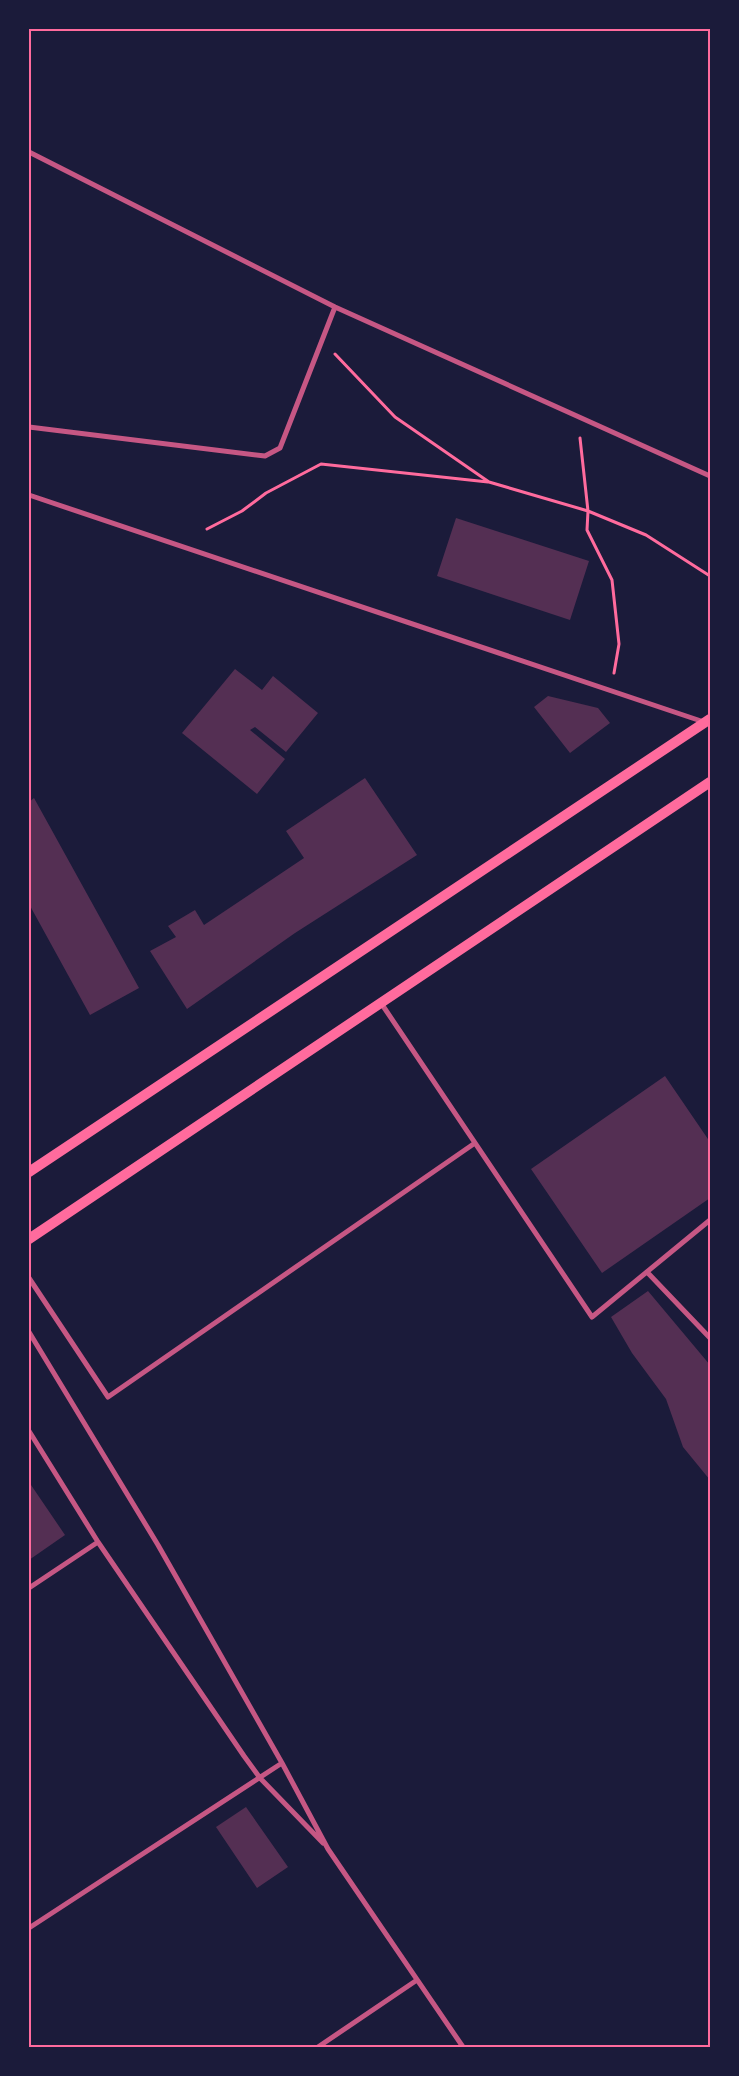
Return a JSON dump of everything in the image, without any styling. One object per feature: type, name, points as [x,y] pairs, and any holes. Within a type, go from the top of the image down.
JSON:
[{"type":"main road","points":[[29,1172],[707,720]]},
{"type":"main road","points":[[29,1239],[710,782]]},
{"type":"street","points":[[29,152],[335,307],[710,476]]},
{"type":"street","points":[[29,427],[264,456],[280,448],[335,307]]},
{"type":"street","points":[[29,495],[611,691],[707,720]]},
{"type":"street","points":[[380,1002],[592,1317],[710,1220]]},
{"type":"street","points":[[29,1278],[108,1397],[475,1143]]},
{"type":"street","points":[[647,1272],[710,1338]]},
{"type":"street","points":[[29,1332],[158,1545],[282,1763],[328,1849],[463,2047]]},
{"type":"street","points":[[29,1431],[98,1542],[260,1778],[328,1849]]},
{"type":"street","points":[[29,1588],[98,1542]]},
{"type":"street","points":[[29,1928],[282,1763]]},
{"type":"street","points":[[318,2047],[417,1980]]},
{"type":"path","points":[[322,339],[395,417],[489,482]]},
{"type":"path","points":[[578,416],[588,511],[587,530],[612,580],[619,644],[611,691]]},
{"type":"path","points":[[207,529],[242,511],[266,492],[321,464],[489,482],[588,511],[646,535],[710,576]]},
{"type":"building","points":[[456,518],[589,561],[570,620],[437,576]]},
{"type":"building","points":[[235,669],[262,690],[273,676],[318,713],[286,752],[255,727],[250,730],[285,759],[257,794],[182,733]]},
{"type":"building","points":[[548,696],[598,708],[610,723],[570,753],[534,707]]},
{"type":"building","points":[[365,778],[417,855],[295,933],[187,1009],[150,951],[176,937],[168,926],[195,910],[204,925],[304,858],[286,831]]},
{"type":"building","points":[[34,798],[139,988],[90,1015],[29,904],[29,802]]},
{"type":"building","points":[[665,1076],[710,1142],[710,1198],[602,1273],[531,1169]]},
{"type":"building","points":[[648,1291],[710,1365],[710,1480],[683,1447],[666,1399],[632,1353],[611,1317]]},
{"type":"building","points":[[29,1482],[65,1535],[29,1560]]},
{"type":"building","points":[[246,1807],[288,1867],[257,1888],[216,1827]]}]
